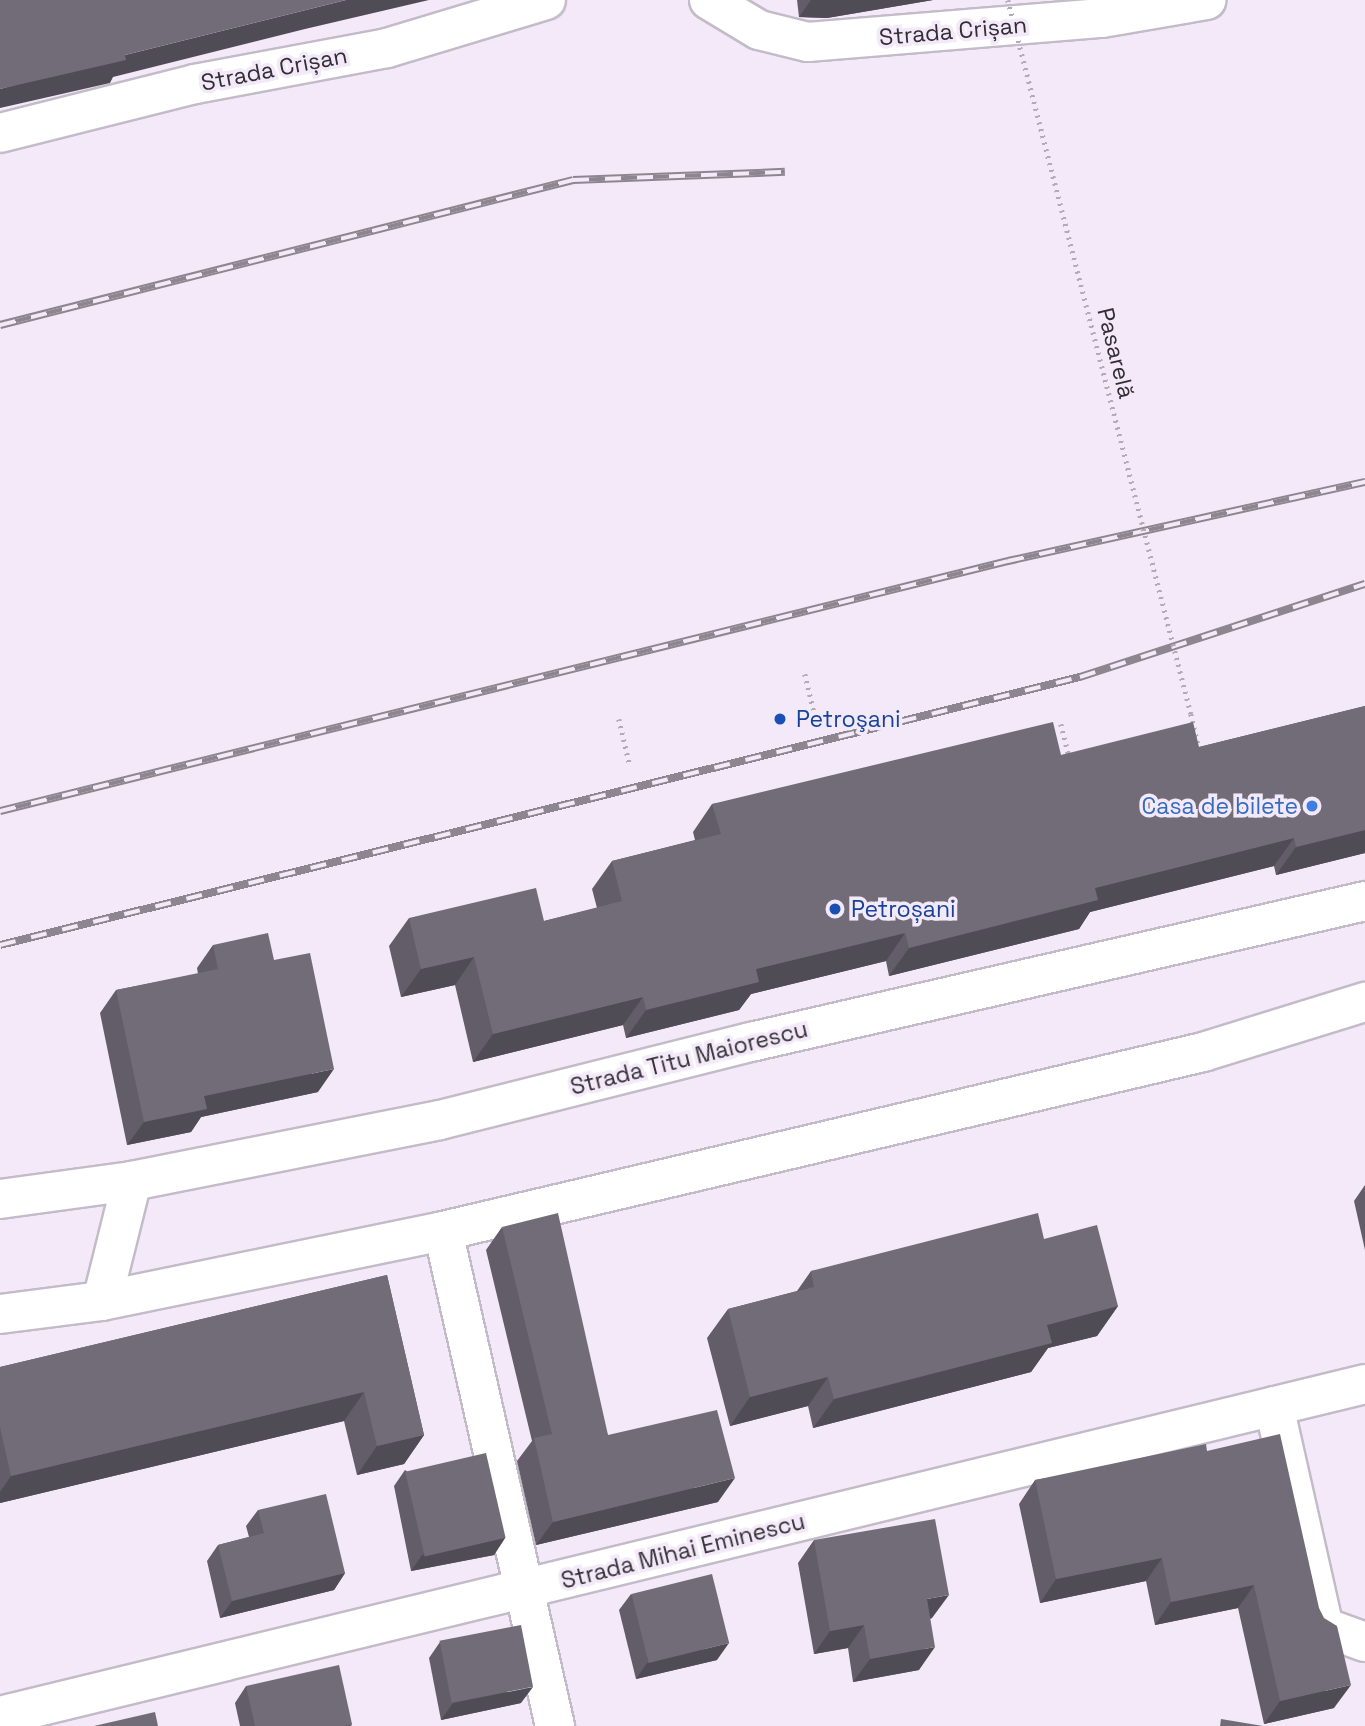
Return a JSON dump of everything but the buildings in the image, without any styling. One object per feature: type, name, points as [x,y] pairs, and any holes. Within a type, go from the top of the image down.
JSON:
[{"type":"street","name":"Strada Crișan","points":[[0,133],[181,87],[387,48],[547,0]]},
{"type":"street","name":"Strada Crișan","points":[[709,0],[759,30],[808,42],[1076,20],[1206,0]]},
{"type":"street","name":"Strada Titu Maiorescu","points":[[0,1199],[132,1181],[440,1120],[751,1042],[1365,901]]},
{"type":"street","points":[[0,1314],[102,1301],[443,1231],[1203,1052],[1365,1002]]},
{"type":"street","points":[[102,1301],[132,1181]]},
{"type":"street","points":[[443,1231],[555,1726]]},
{"type":"street","name":"Strada Mihai Eminescu","points":[[0,1716],[1365,1384]]},
{"type":"street","points":[[1274,1406],[1324,1627],[1365,1642]]},
{"type":"path","name":"Pasarelă","points":[[1008,0],[1200,752]]},
{"type":"path","points":[[805,674],[816,720]]},
{"type":"path","points":[[620,719],[630,766]]},
{"type":"path","points":[[1060,724],[1070,763]]},
{"type":"railway","points":[[0,325],[573,180],[785,172]]},
{"type":"railway","points":[[0,811],[1008,561],[1365,482]]},
{"type":"railway","points":[[0,945],[1080,677],[1365,584]]},
{"type":"place","name":"Petroşani","points":[[780,719]]},
{"type":"place","name":"Casa de bilete","points":[[1312,806]]},
{"type":"place","name":"Petroșani","points":[[835,909]]}]
